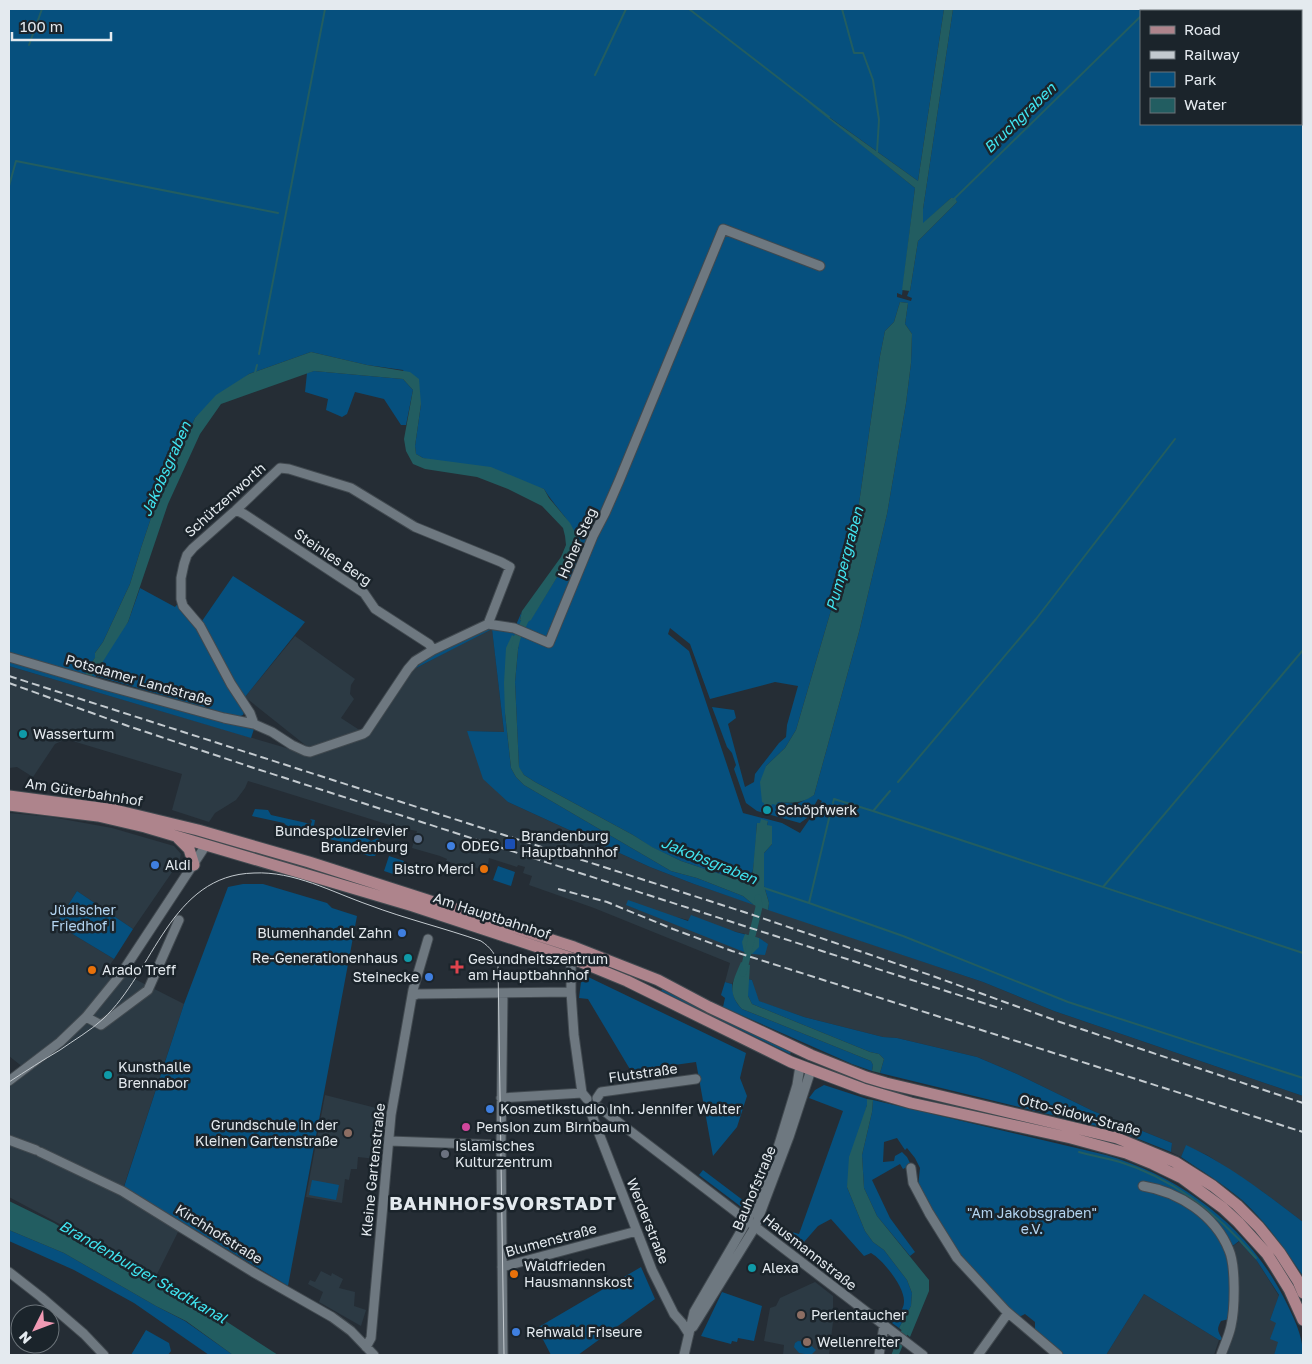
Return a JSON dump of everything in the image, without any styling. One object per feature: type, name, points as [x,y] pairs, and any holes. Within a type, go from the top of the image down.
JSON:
[{"type":"main road","name":"Am Güterbahnhof","points":[[9,796],[115,810],[214,834]]},
{"type":"main road","name":"Am Güterbahnhof","points":[[9,805],[98,816],[206,845]]},
{"type":"main road","points":[[170,834],[176,836],[185,844],[191,854],[194,865]]},
{"type":"main road","points":[[206,845],[214,834]]},
{"type":"main road","name":"Am Hauptbahnhof","points":[[214,834],[323,866],[658,980],[709,1008],[811,1055]]},
{"type":"main road","name":"Am Hauptbahnhof","points":[[206,845],[572,952],[806,1068]]},
{"type":"main road","points":[[652,993],[658,980]]},
{"type":"main road","points":[[806,1068],[811,1055]]},
{"type":"main road","name":"Otto-Sidow-Straße","points":[[811,1055],[886,1083],[1117,1138],[1175,1162],[1213,1186],[1237,1205],[1280,1254],[1303,1292]]},
{"type":"main road","name":"Otto-Sidow-Straße","points":[[806,1068],[863,1089],[919,1105],[1106,1147],[1153,1164],[1182,1178],[1223,1208],[1252,1237],[1276,1268],[1289,1289],[1303,1320]]},
{"type":"street","name":"Hoher Steg","points":[[488,624],[514,628],[549,643],[724,229],[820,266]]},
{"type":"street","name":"Schützenworth","points":[[258,726],[231,684],[200,626],[184,606],[180,592],[181,578],[187,555],[193,548],[280,468],[351,488],[415,527],[502,562],[510,567],[488,624]]},
{"type":"street","name":"Steinles Berg","points":[[236,510],[364,593],[376,609],[429,644],[433,650]]},
{"type":"street","points":[[258,726],[292,746],[310,752],[363,734],[415,661],[433,650],[488,624]]},
{"type":"street","name":"Potsdamer Landstraße","points":[[9,657],[104,685],[258,726]]},
{"type":"street","points":[[9,1081],[60,1042],[86,1017],[127,966],[206,845]]},
{"type":"street","points":[[86,1017],[101,1026],[148,990],[179,920]]},
{"type":"street","name":"Kleine Gartenstraße","points":[[366,1347],[371,1338],[391,1116],[413,990],[428,940]]},
{"type":"street","name":"Werderstraße","points":[[572,952],[571,992],[574,1036],[584,1106],[591,1113],[652,1270],[674,1314],[682,1322],[689,1334]]},
{"type":"street","points":[[413,996],[416,994],[571,992]]},
{"type":"street","points":[[503,993],[501,1145],[503,1355]]},
{"type":"street","name":"Bauhofstraße","points":[[684,1355],[694,1312],[747,1221],[764,1185],[776,1154],[797,1086],[806,1068]]},
{"type":"street","name":"Bauhofstraße","points":[[689,1334],[755,1227],[789,1138],[806,1068]]},
{"type":"street","name":"Flutstraße","points":[[597,1098],[601,1092],[696,1079]]},
{"type":"street","points":[[502,1098],[584,1096],[597,1098],[600,1101],[600,1108],[596,1112],[591,1113]]},
{"type":"street","name":"Hausmannstraße","points":[[600,1108],[923,1355]]},
{"type":"street","name":"Kirchhofstraße","points":[[9,1140],[60,1160],[122,1191],[253,1272],[343,1324],[374,1355]]},
{"type":"street","points":[[389,1141],[501,1145]]},
{"type":"street","points":[[911,1168],[913,1183],[954,1252],[1008,1313],[1058,1355]]},
{"type":"street","points":[[1143,1186],[1158,1188],[1188,1203],[1208,1218],[1218,1230],[1230,1251],[1234,1298],[1231,1327],[1221,1355]]},
{"type":"street","name":"Blumenstraße","points":[[502,1267],[637,1231]]},
{"type":"street","points":[[9,1272],[84,1334],[104,1355]]},
{"type":"street","points":[[978,1355],[1008,1313]]},
{"type":"street","points":[[879,1355],[884,1326]]},
{"type":"shaded area","points":[[492,628],[504,732],[467,731],[508,802],[650,867],[694,884],[983,982],[1054,1011],[1303,1096],[1303,1222],[1263,1192],[1207,1155],[1186,1146],[1181,1157],[1171,1152],[1172,1143],[1093,1111],[977,1057],[897,1038],[883,1037],[804,1017],[758,1001],[752,980],[748,979],[750,965],[741,963],[732,984],[725,982],[730,963],[594,908],[529,885],[532,876],[523,873],[525,867],[518,865],[517,867],[489,858],[487,872],[467,864],[460,863],[459,865],[446,861],[447,859],[440,856],[412,848],[417,831],[396,827],[248,781],[236,800],[215,813],[209,822],[172,810],[182,774],[66,739],[55,744],[33,777],[17,767],[9,768],[9,666],[310,755],[364,737],[410,672]],"holes":[[[627,905],[759,938],[752,954]]]},
{"type":"shaded area","points":[[295,636],[355,679],[351,685],[350,694],[354,699],[341,718],[361,731],[309,748],[245,697]]},
{"type":"shaded area","points":[[9,813],[51,817],[112,828],[174,846],[181,854],[179,862],[133,929],[77,891],[56,924],[114,959],[109,966],[184,1004],[124,1186],[183,1222],[155,1278],[101,1246],[9,1197],[9,1087],[29,1072],[9,1056]]},
{"type":"shaded area","name":"Grundschule in der Kleinen Gartenstraße","points":[[325,1095],[380,1109],[376,1159],[358,1157],[357,1169],[351,1169],[349,1180],[345,1179],[342,1203],[306,1197]]},
{"type":"shaded area","points":[[1240,1241],[1257,1261],[1279,1296],[1270,1320],[1276,1322],[1279,1342],[1274,1355],[1222,1355],[1232,1326],[1230,1248]]},
{"type":"shaded area","points":[[321,1271],[331,1276],[332,1273],[343,1279],[339,1288],[355,1292],[354,1306],[366,1310],[361,1326],[319,1302],[323,1292],[308,1284],[310,1280],[315,1282]]},
{"type":"shaded area","name":"Perlentaucher","points":[[815,1282],[833,1296],[833,1322],[829,1355],[783,1355],[784,1345],[764,1341],[770,1308],[776,1306],[780,1298]]},
{"type":"shaded area","points":[[1144,1294],[1219,1340],[1214,1355],[1106,1355]]},
{"type":"green space","points":[[9,9],[944,9],[918,181],[815,107],[915,188],[902,295],[897,293],[897,297],[911,301],[912,298],[907,296],[910,291],[918,241],[957,202],[951,198],[923,224],[923,209],[953,9],[1303,9],[1303,1096],[1054,1011],[983,982],[768,910],[769,903],[764,886],[764,853],[772,844],[767,825],[768,821],[760,824],[757,823],[754,863],[749,882],[742,878],[726,876],[681,861],[651,847],[633,835],[535,782],[524,775],[519,768],[515,682],[519,639],[505,713],[511,768],[516,777],[524,785],[671,871],[697,878],[743,896],[754,905],[650,867],[508,802],[483,779],[467,731],[504,732],[492,629],[410,672],[431,655],[483,628],[516,625],[522,611],[520,620],[526,623],[531,619],[573,551],[579,547],[577,538],[569,523],[544,489],[423,458],[416,454],[415,446],[421,404],[403,370],[367,365],[311,352],[249,374],[195,418],[154,509],[130,584],[103,642],[95,653],[95,658],[90,665],[91,668],[128,622],[140,588],[175,607],[179,602],[200,628],[245,710],[243,715],[238,717],[96,676],[93,684],[254,729],[251,738],[9,666]],"holes":[[[900,302],[908,303],[905,324],[912,334],[911,363],[887,514],[859,632],[814,795],[797,804],[778,802],[771,804],[771,807],[764,805],[766,766],[785,748],[796,730],[856,525],[880,356],[885,331],[894,322]],[[670,628],[690,644],[710,699],[775,682],[798,686],[787,725],[786,737],[779,743],[755,774],[754,782],[745,787],[728,724],[736,718],[734,710],[712,707],[727,747],[732,753],[736,765],[734,769],[746,803],[757,811],[800,823],[807,818],[818,799],[822,801],[800,833],[782,823],[743,813],[689,651],[668,634]]]},
{"type":"green space","points":[[314,371],[403,379],[413,390],[406,425],[401,425],[384,399],[355,392],[347,414],[342,417],[326,410],[328,399],[305,392],[307,373]]},
{"type":"green space","points":[[233,576],[305,622],[245,697],[202,621]]},
{"type":"green space","points":[[255,809],[268,810],[271,815],[311,824],[312,821],[310,819],[315,820],[314,826],[317,828],[317,831],[331,836],[334,830],[356,837],[356,832],[371,841],[378,838],[380,840],[380,848],[375,856],[369,856],[353,851],[347,843],[287,826],[284,823],[252,816]]},
{"type":"green space","points":[[389,856],[404,861],[399,876],[384,871]]},
{"type":"green space","points":[[498,866],[515,872],[511,886],[493,880]]},
{"type":"green space","points":[[243,884],[263,884],[327,903],[332,908],[357,916],[288,1286],[124,1187],[184,1004],[228,887]]},
{"type":"green space","name":"Jüdischer Friedhof I","points":[[77,891],[133,929],[114,959],[56,924]]},
{"type":"green space","points":[[628,900],[688,921],[691,915],[736,932],[759,938],[768,944],[765,955],[744,952],[626,905]]},
{"type":"green space","points":[[582,974],[746,1053],[740,1078],[747,1096],[737,1127],[713,1156],[696,1062],[631,1071],[588,999],[579,998]]},
{"type":"green space","points":[[748,979],[752,980],[759,1001],[804,1017],[883,1037],[897,1038],[977,1057],[1093,1111],[1172,1143],[1171,1152],[1121,1132],[880,1073],[884,1059],[879,1054],[752,1004],[748,996]]},
{"type":"green space","points":[[725,982],[732,984],[734,998],[742,1009],[871,1061],[873,1065],[872,1071],[723,1007],[725,998],[721,995]]},
{"type":"green space","points":[[663,988],[791,1052],[790,1054],[661,991]]},
{"type":"green space","points":[[824,1085],[867,1099],[847,1187],[865,1231],[873,1242],[884,1250],[907,1280],[912,1293],[911,1306],[899,1328],[892,1323],[904,1305],[901,1289],[897,1282],[876,1256],[871,1253],[864,1256],[831,1219],[818,1226],[797,1250],[764,1224],[799,1234],[843,1111],[809,1098],[815,1090]]},
{"type":"green space","name":"\"Am Jakobsgraben\" e.V.","points":[[873,1100],[1106,1155],[1161,1177],[1186,1191],[1232,1227],[1269,1272],[1297,1326],[1303,1355],[1274,1355],[1278,1342],[1270,1339],[1276,1323],[1270,1320],[1279,1295],[1257,1261],[1239,1241],[1230,1248],[1232,1272],[1229,1319],[1221,1321],[1218,1327],[1223,1340],[1219,1340],[1144,1294],[1106,1355],[1062,1355],[1035,1332],[1035,1322],[1025,1314],[1017,1318],[958,1253],[918,1187],[920,1168],[915,1158],[907,1148],[905,1150],[897,1138],[884,1142],[883,1162],[894,1161],[895,1156],[902,1152],[911,1165],[903,1169],[900,1164],[872,1180],[890,1218],[915,1252],[910,1256],[877,1216],[864,1188],[862,1155]]},
{"type":"green space","points":[[1186,1145],[1232,1170],[1303,1222],[1303,1276],[1275,1236],[1251,1208],[1227,1188],[1181,1157]]},
{"type":"green space","points":[[703,1170],[748,1204],[746,1208],[744,1209],[699,1175]]},
{"type":"green space","points":[[312,1180],[339,1185],[336,1200],[309,1195]]},
{"type":"green space","points":[[9,1230],[64,1253],[185,1321],[233,1355],[209,1355],[134,1303],[74,1270],[9,1241]]},
{"type":"green space","points":[[641,1267],[655,1299],[578,1355],[551,1355],[537,1328]]},
{"type":"green space","points":[[722,1292],[762,1306],[754,1341],[738,1338],[737,1342],[732,1341],[731,1344],[701,1336]]},
{"type":"green space","points":[[146,1330],[169,1343],[171,1351],[168,1355],[131,1355]]},
{"type":"green space","points":[[798,1341],[807,1342],[816,1350],[811,1355],[799,1353],[794,1347]]},
{"type":"water","points":[[944,9],[953,9],[923,209],[923,223],[951,198],[955,198],[957,202],[918,241],[910,291],[902,290],[915,188],[805,100],[918,181]]},
{"type":"water","points":[[900,302],[908,303],[905,324],[912,334],[911,363],[887,514],[859,632],[814,795],[792,803],[778,802],[776,805],[772,804],[771,807],[764,805],[762,802],[760,782],[766,766],[785,748],[796,730],[856,525],[880,356],[885,331],[894,322]]},
{"type":"water","points":[[311,352],[367,365],[410,372],[419,379],[421,404],[415,446],[416,454],[423,458],[491,467],[544,489],[581,541],[579,548],[573,551],[531,620],[526,623],[520,620],[522,611],[561,557],[566,545],[563,528],[542,506],[508,489],[477,477],[425,469],[413,464],[406,451],[404,439],[413,390],[403,379],[314,371],[221,404],[200,434],[168,504],[128,622],[100,666],[91,669],[90,665],[95,658],[95,653],[103,642],[130,584],[154,509],[195,418],[216,395],[249,374]]},
{"type":"water","points":[[512,635],[519,639],[515,682],[519,767],[524,775],[652,847],[681,861],[726,876],[742,878],[749,882],[753,870],[757,823],[760,823],[761,819],[768,821],[767,825],[772,826],[772,844],[764,853],[764,886],[769,903],[768,910],[754,905],[743,896],[697,878],[671,871],[524,785],[516,777],[511,768],[504,683],[506,648]]},
{"type":"water","points":[[745,934],[759,938],[759,947],[752,954],[744,952],[742,942]]},
{"type":"water","points":[[741,962],[750,965],[748,996],[752,1004],[879,1054],[884,1059],[880,1073],[872,1071],[873,1065],[871,1061],[742,1009],[734,997],[732,986]]},
{"type":"water","points":[[867,1099],[873,1100],[862,1155],[864,1188],[877,1216],[929,1280],[929,1291],[910,1337],[899,1328],[911,1306],[912,1293],[907,1280],[884,1250],[873,1242],[865,1231],[847,1187],[849,1157],[867,1105]]},
{"type":"water","name":"Brandenburger Stadtkanal","points":[[9,1201],[54,1223],[99,1250],[101,1246],[195,1301],[278,1355],[233,1355],[186,1321],[156,1306],[64,1253],[9,1230]]},
{"type":"waterway","points":[[29,45],[42,9]]},
{"type":"waterway","points":[[259,354],[325,9]]},
{"type":"waterway","points":[[595,75],[626,9]]},
{"type":"waterway","points":[[689,9],[829,117]]},
{"type":"waterway","points":[[842,9],[854,53],[863,53],[873,80],[879,120],[877,152]]},
{"type":"waterway","name":"Bruchgraben","points":[[953,200],[1140,17]]},
{"type":"waterway","points":[[9,186],[16,161],[278,213]]},
{"type":"waterway","points":[[255,373],[257,365]]},
{"type":"waterway","points":[[898,782],[1036,619],[1175,439]]},
{"type":"waterway","name":"Jakobsgraben","points":[[515,646],[528,614]]},
{"type":"waterway","points":[[1103,887],[1303,650]]},
{"type":"waterway","name":"Jakobsgraben","points":[[89,674],[97,661]]},
{"type":"waterway","points":[[874,810],[890,791]]},
{"type":"waterway","points":[[833,803],[834,799],[873,811],[1303,953]]},
{"type":"waterway","points":[[831,810],[809,903],[903,936],[1068,1002],[1303,1078]]},
{"type":"waterway","points":[[764,888],[809,903]]},
{"type":"waterway","name":"Jakobsgraben","points":[[743,973],[759,907],[758,898]]},
{"type":"waterway","points":[[1079,1152],[1140,1169],[1159,1178],[1195,1200],[1211,1213],[1256,1258]]},
{"type":"waterway","name":"Jakobsgraben","points":[[895,1355],[907,1326]]},
{"type":"tram line","points":[[9,1082],[60,1050],[103,1019],[121,999],[166,929],[183,908],[202,890],[225,878],[254,873],[284,875],[383,910],[481,941],[493,952],[498,966],[504,1355]]},
{"type":"railway","points":[[9,676],[747,913],[930,975],[1060,1022],[1303,1103]]},
{"type":"railway","points":[[9,683],[128,726],[257,769],[1002,1009]]},
{"type":"railway","points":[[558,889],[607,902],[732,951],[1303,1132]]},
{"type":"place","name":"Wasserturm","points":[[23,734]]},
{"type":"place","name":"Schöpfwerk","points":[[767,810]]},
{"type":"place","name":"Bundespolizeirevier Brandenburg","points":[[418,839]]},
{"type":"place","name":"Brandenburg Hauptbahnhof","points":[[510,844]]},
{"type":"place","name":"ODEG","points":[[451,846]]},
{"type":"place","name":"Aldi","points":[[155,865]]},
{"type":"place","name":"Bistro Merci","points":[[484,869]]},
{"type":"place","name":"Blumenhandel Zahn","points":[[402,933]]},
{"type":"place","name":"Re-Generationenhaus","points":[[408,958]]},
{"type":"place","name":"Gesundheitszentrum am Hauptbahnhof","points":[[457,967]]},
{"type":"place","name":"Arado Treff","points":[[92,970]]},
{"type":"place","name":"Steinecke","points":[[429,977]]},
{"type":"place","name":"Kunsthalle Brennabor","points":[[108,1075]]},
{"type":"place","name":"Kosmetikstudio Inh. Jennifer Walter","points":[[490,1109]]},
{"type":"place","name":"Pension zum Birnbaum","points":[[466,1127]]},
{"type":"place","name":"Grundschule in der Kleinen Gartenstraße","points":[[348,1133]]},
{"type":"place","name":"Islamisches Kulturzentrum","points":[[445,1154]]},
{"type":"place","name":"Alexa","points":[[752,1268]]},
{"type":"place","name":"Waldfrieden Hausmannskost","points":[[514,1274]]},
{"type":"place","name":"Perlentaucher","points":[[801,1315]]},
{"type":"place","name":"Rehwald Friseure","points":[[516,1332]]},
{"type":"place","name":"Wellenreiter","points":[[807,1342]]},
{"type":"district","name":"BAHNHOFSVORSTADT","points":[[503,1203]]},
{"type":"water label","name":"Pumpergraben","points":[[845,559]]}]
